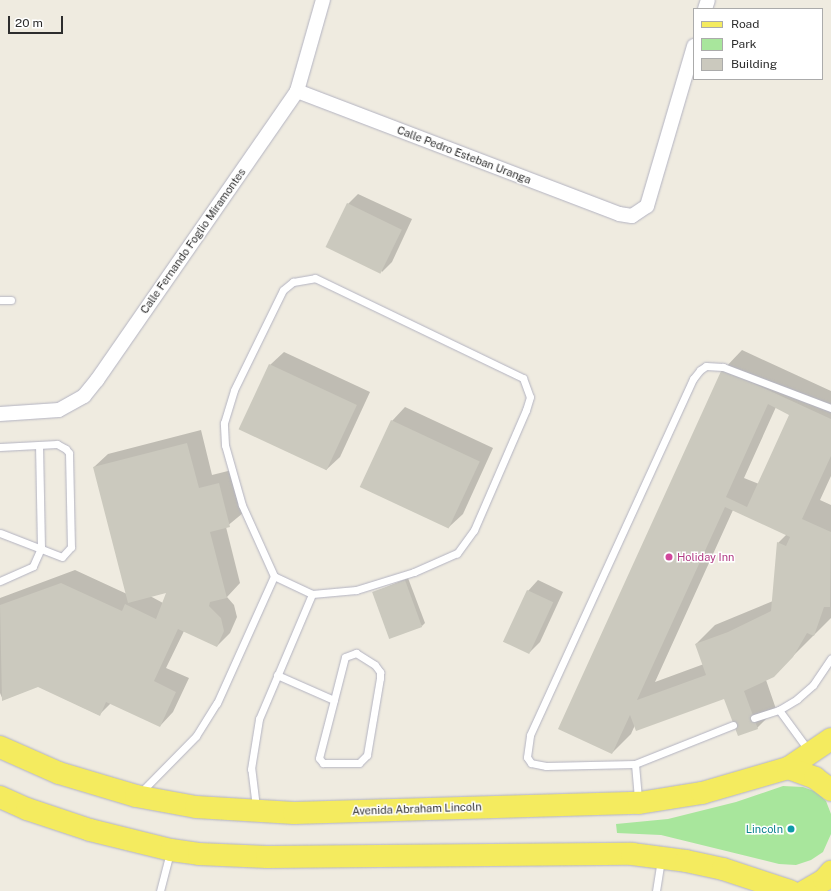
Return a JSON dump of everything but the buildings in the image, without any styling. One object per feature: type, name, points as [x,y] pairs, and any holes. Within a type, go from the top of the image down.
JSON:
[{"type":"main road","name":"Avenida Abraham Lincoln","points":[[0,747],[59,772],[136,796],[196,807],[257,812],[294,813],[639,803],[702,793],[788,768],[812,754],[831,739]]},
{"type":"main road","points":[[788,768],[815,778],[831,790]]},
{"type":"main road","points":[[0,797],[27,809],[90,830],[171,850],[267,858],[608,854],[661,857],[723,869],[790,891]]},
{"type":"main road","points":[[0,813],[27,809]]},
{"type":"main road","points":[[805,891],[818,884],[831,872]]},
{"type":"street","name":"Calle Fernando Foglio Miramontes","points":[[0,414],[59,410],[84,396],[297,91],[323,0]]},
{"type":"street","name":"Calle Pedro Esteban Uranga","points":[[297,91],[632,216],[647,206],[693,49]]},
{"type":"lane","points":[[315,278],[523,378],[530,397],[526,410],[474,530],[458,553],[414,572],[356,590],[312,594],[274,576],[242,505],[225,445],[224,423],[234,390],[283,290],[298,280],[315,278]]},
{"type":"lane","points":[[0,300],[11,300]]},
{"type":"lane","points":[[733,725],[635,764],[591,767],[538,766],[531,763],[527,757],[527,745],[693,379],[706,366],[723,367],[831,408]]},
{"type":"lane","points":[[0,447],[57,444],[69,454],[71,539],[69,552],[62,557],[0,533]]},
{"type":"lane","points":[[0,581],[33,566],[41,548],[39,445]]},
{"type":"lane","points":[[136,796],[196,736],[217,703],[274,576]]},
{"type":"lane","points":[[257,812],[252,791],[253,745],[259,719],[312,594]]},
{"type":"lane","points":[[356,653],[378,668],[380,678],[367,755],[359,763],[323,763],[319,758],[334,700],[345,658],[348,655],[356,653]]},
{"type":"lane","points":[[754,718],[779,710],[813,685],[831,658]]},
{"type":"lane","points":[[277,676],[334,700]]},
{"type":"lane","points":[[779,710],[812,754]]},
{"type":"lane","points":[[635,764],[639,803]]},
{"type":"lane","points":[[160,891],[171,850]]},
{"type":"lane","points":[[656,891],[661,857]]},
{"type":"green space","points":[[783,786],[803,787],[817,792],[826,801],[831,814],[831,834],[823,852],[811,860],[796,865],[779,864],[661,835],[617,833],[616,824],[668,819],[736,802]]},
{"type":"place","name":"Holiday Inn","points":[[669,557]]},
{"type":"place","name":"Lincoln","points":[[791,829]]}]
